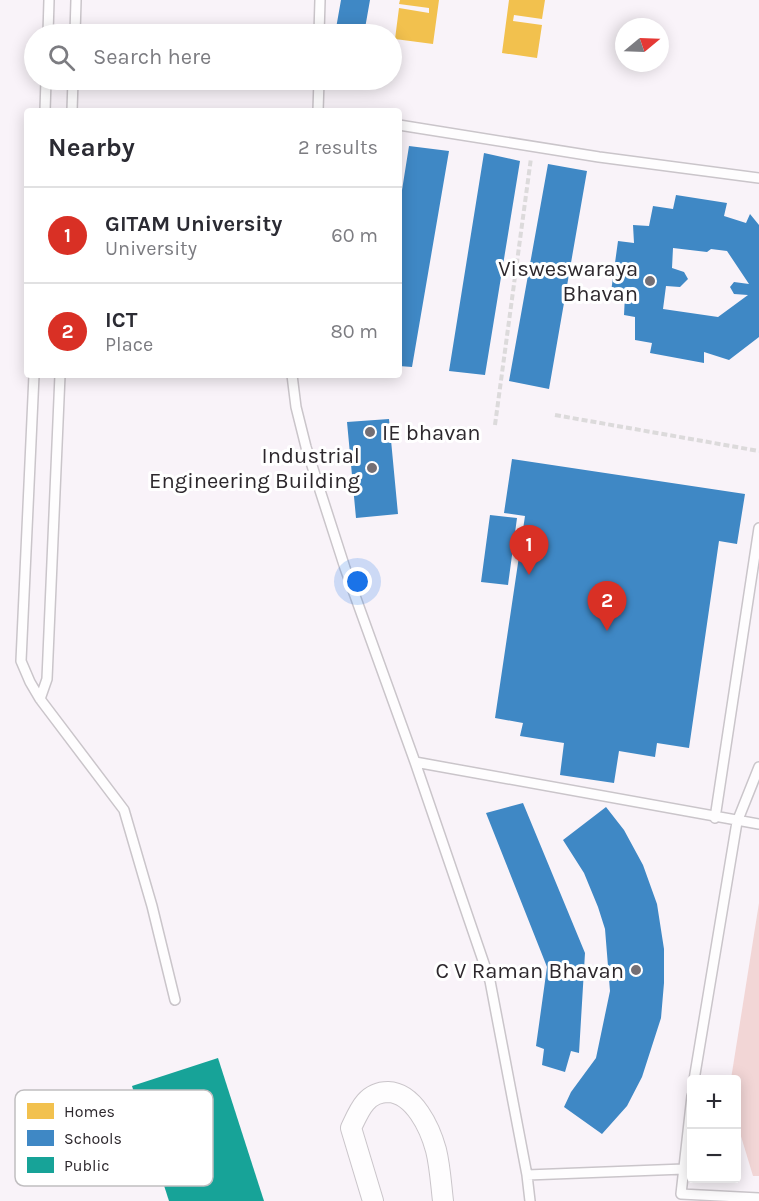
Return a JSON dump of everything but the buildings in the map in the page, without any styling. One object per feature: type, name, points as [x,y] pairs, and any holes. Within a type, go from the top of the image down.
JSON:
[{"type":"street","points":[[373,1201],[351,1128],[361,1106],[378,1092],[396,1092],[410,1101],[424,1122],[436,1149],[444,1201]]},
{"type":"lane","points":[[49,24],[50,0]]},
{"type":"lane","points":[[75,24],[76,0]]},
{"type":"lane","points":[[319,24],[320,0]]},
{"type":"lane","points":[[45,108],[46,90]]},
{"type":"lane","points":[[72,108],[73,90]]},
{"type":"lane","points":[[318,108],[319,90]]},
{"type":"lane","points":[[402,125],[759,178]]},
{"type":"lane","points":[[34,378],[21,661],[40,699],[124,810],[176,1000]]},
{"type":"lane","points":[[40,699],[48,669],[60,378]]},
{"type":"lane","points":[[292,378],[296,407],[309,458],[345,568],[490,981],[530,1201]]},
{"type":"lane","points":[[715,818],[759,528]]},
{"type":"lane","points":[[415,762],[737,822],[759,824]]},
{"type":"lane","points":[[695,1075],[737,822],[759,767]]},
{"type":"lane","points":[[688,1129],[681,1197],[759,1198]]},
{"type":"lane","points":[[527,1175],[684,1169]]},
{"type":"path","points":[[495,425],[533,146]]},
{"type":"path","points":[[555,415],[759,451]]},
{"type":"shaded area","points":[[759,903],[759,1176],[753,1176],[741,1136],[741,1075],[732,1075]]},
{"type":"place","name":"Visweswaraya Bhavan","points":[[650,281]]},
{"type":"place","name":"IE bhavan","points":[[370,432]]},
{"type":"place","name":"Industrial Engineering Building","points":[[372,468]]},
{"type":"place","name":"GITAM University","points":[[529,575]]},
{"type":"place","name":"ICT","points":[[607,631]]},
{"type":"place","name":"C V Raman Bhavan","points":[[636,970]]}]
